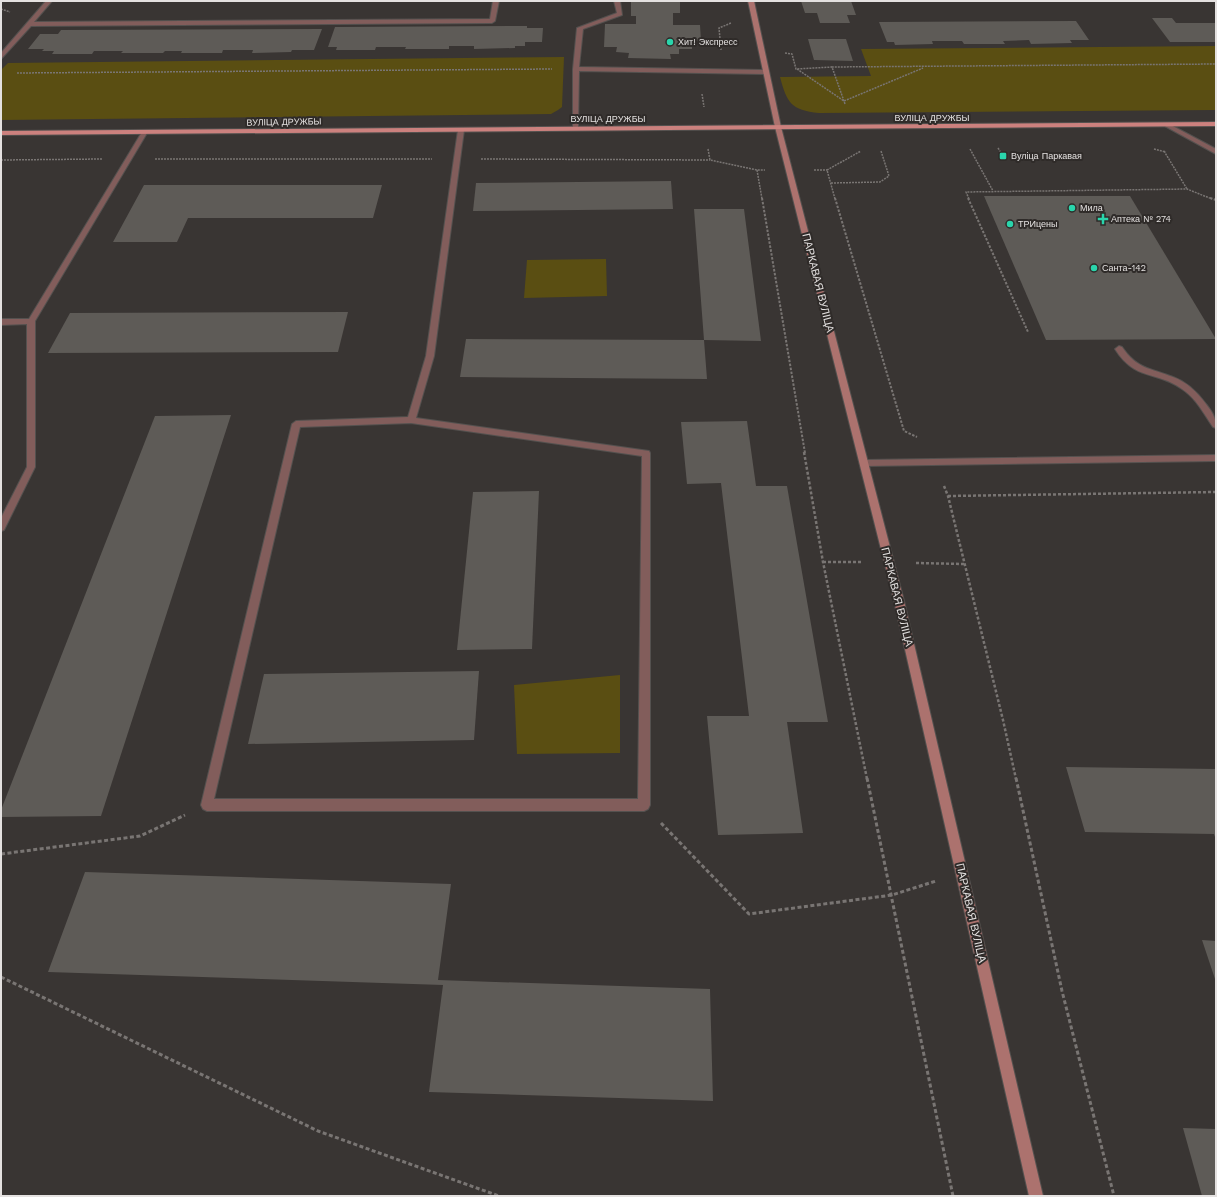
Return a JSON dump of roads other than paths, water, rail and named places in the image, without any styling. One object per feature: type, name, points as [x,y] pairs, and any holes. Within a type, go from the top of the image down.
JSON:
[{"type":"main road","name":"ВУЛІЦА ДРУЖБЫ","points":[[1,133],[1216,124]]},
{"type":"street","name":"ПАРКАВАЯ ВУЛІЦА","points":[[751,1],[778,127],[899,601],[1036,1196]]},
{"type":"lane","points":[[1,57],[49,1]]},
{"type":"lane","points":[[28,24],[492,21],[496,1]]},
{"type":"lane","points":[[575,128],[576,69],[580,28],[620,14],[617,1]]},
{"type":"lane","points":[[576,69],[765,72]]},
{"type":"lane","points":[[1165,124],[1216,152]]},
{"type":"lane","points":[[411,420],[430,356],[461,130]]},
{"type":"lane","points":[[1,527],[31,467],[31,321],[144,133]]},
{"type":"lane","points":[[1,322],[31,321]]},
{"type":"lane","points":[[1119,350],[1124,359],[1135,368],[1180,383],[1202,402],[1216,425]]},
{"type":"lane","points":[[411,420],[646,453],[644,805],[207,805],[296,424],[411,420]]},
{"type":"lane","points":[[864,463],[1216,458]]},
{"type":"place","name":"Хит! Экспресс","points":[[670,42]]},
{"type":"place","name":"Вуліца Паркавая","points":[[1003,156]]},
{"type":"place","name":"Мила","points":[[1072,208]]},
{"type":"place","name":"Аптека № 274","points":[[1103,219]]},
{"type":"place","name":"ТРИцены","points":[[1010,224]]},
{"type":"place","name":"Санта-142","points":[[1094,268]]}]
